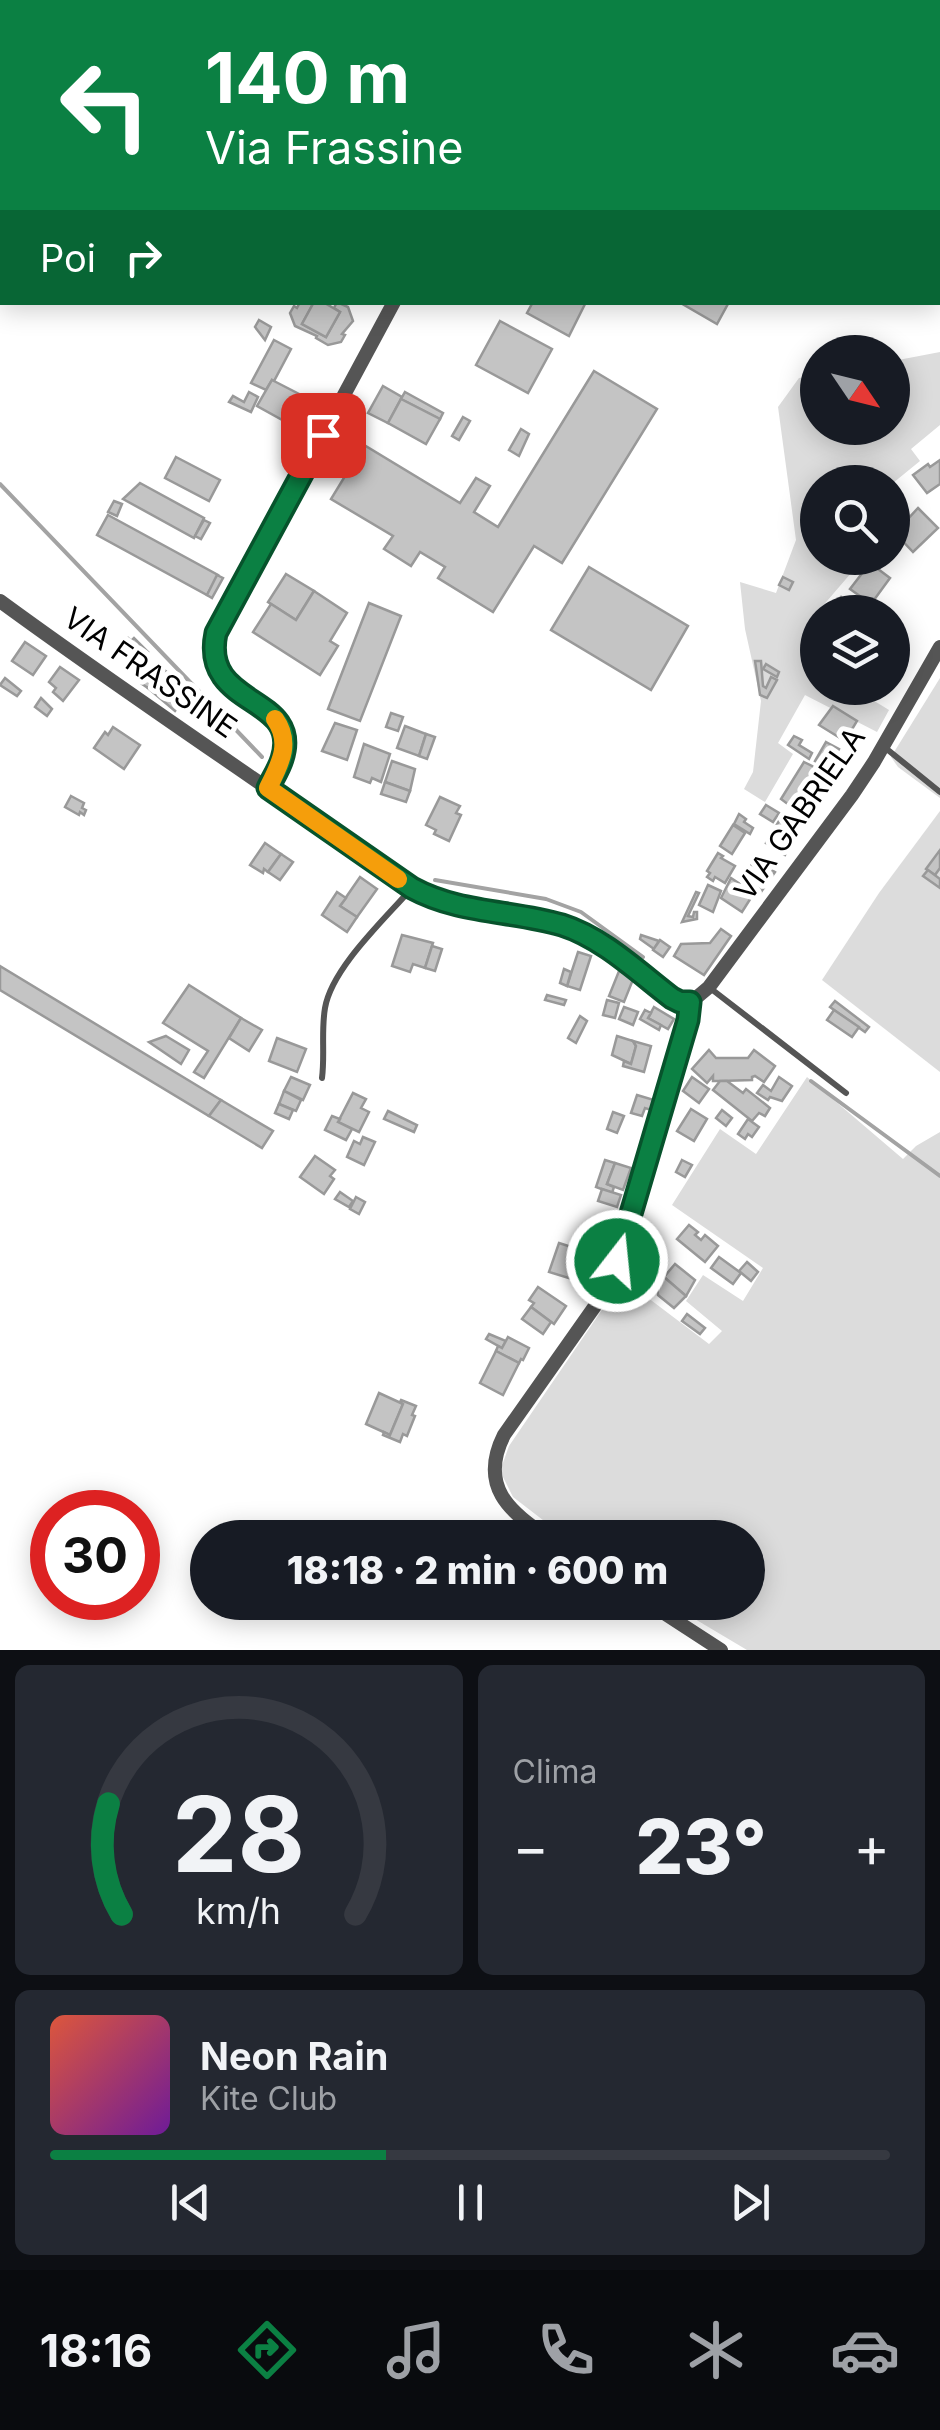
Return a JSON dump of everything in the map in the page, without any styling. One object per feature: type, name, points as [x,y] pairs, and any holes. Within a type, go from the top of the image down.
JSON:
[{"type":"street","points":[[268,788],[282,759],[282,730],[267,711],[234,688],[216,668],[216,633],[392,305]]},
{"type":"street","name":"VIA FRASSINE","points":[[0,601],[412,888],[436,901],[561,925],[590,937],[672,998],[690,1002]]},
{"type":"street","name":"VIA GABRIELA","points":[[690,1002],[709,987],[828,830],[883,746],[940,646]]},
{"type":"street","points":[[522,1520],[504,1503],[497,1488],[496,1455],[504,1435],[595,1306],[612,1273],[688,1020],[690,1002]]},
{"type":"street","points":[[675,1620],[721,1650]]},
{"type":"lane","points":[[883,746],[940,792]]},
{"type":"lane","points":[[322,1078],[324,1010],[332,984],[412,888]]},
{"type":"lane","points":[[709,987],[846,1093]]},
{"type":"shaded area","points":[[940,352],[940,425],[911,449],[920,461],[910,469],[910,465],[800,465],[800,575],[849,575],[832,595],[800,595],[800,704],[778,743],[793,754],[765,802],[744,789],[753,772],[761,701],[745,629],[740,582],[776,593],[796,540],[778,407],[800,378],[800,445],[910,445],[910,358]]},
{"type":"shaded area","points":[[940,678],[940,798],[898,767],[891,757]]},
{"type":"shaded area","points":[[824,705],[881,705],[889,710],[877,732]]},
{"type":"shaded area","points":[[940,811],[940,1072],[822,980],[879,893]]},
{"type":"shaded area","points":[[807,1077],[903,1159],[940,1132],[940,1650],[747,1650],[697,1620],[765,1620],[765,1520],[543,1520],[513,1497],[500,1471],[509,1446],[623,1279],[709,1344],[722,1331],[686,1301],[703,1275],[743,1301],[763,1268],[672,1205],[720,1129],[756,1154]]},
{"type":"building","points":[[312,305],[302,324],[326,337],[340,312],[336,305],[348,307],[353,321],[342,334],[345,335],[341,342],[328,345],[295,326],[290,313],[294,306]]},
{"type":"building","points":[[312,305],[328,305],[340,312],[326,337],[302,324]]},
{"type":"building","points":[[531,305],[584,305],[569,336],[527,313]]},
{"type":"building","points":[[684,305],[727,305],[717,324]]},
{"type":"building","points":[[259,320],[271,327],[265,340],[255,327]]},
{"type":"building","points":[[500,321],[552,349],[528,393],[476,365]]},
{"type":"building","points":[[274,340],[291,349],[266,390],[251,383]]},
{"type":"building","points":[[594,371],[657,409],[562,563],[534,546],[493,612],[438,578],[445,567],[420,552],[411,566],[384,549],[393,536],[331,499],[364,445],[460,503],[476,478],[490,486],[474,512],[498,527]]},
{"type":"building","points":[[272,380],[301,395],[286,422],[257,406]]},
{"type":"building","points":[[383,386],[402,397],[388,423],[368,413]]},
{"type":"building","points":[[249,392],[258,397],[251,412],[229,402],[233,396],[244,402]]},
{"type":"building","points":[[405,392],[443,413],[440,419],[401,399]]},
{"type":"building","points":[[401,399],[440,419],[426,444],[388,423]]},
{"type":"building","points":[[463,417],[470,421],[459,440],[452,436]]},
{"type":"building","points":[[521,429],[529,434],[519,456],[509,450]]},
{"type":"building","points":[[176,457],[220,480],[209,501],[165,478]]},
{"type":"building","points":[[940,460],[940,484],[927,493],[913,475]]},
{"type":"building","points":[[140,483],[204,518],[194,538],[123,499]]},
{"type":"building","points":[[114,501],[122,504],[117,516],[108,512]]},
{"type":"building","points":[[918,508],[938,528],[913,552],[910,549],[910,517]]},
{"type":"building","points":[[108,515],[218,575],[207,595],[97,535]]},
{"type":"building","points":[[204,520],[210,523],[201,539],[195,536]]},
{"type":"building","points":[[589,567],[688,626],[651,690],[551,630]]},
{"type":"building","points":[[286,574],[314,591],[296,620],[268,602]]},
{"type":"building","points":[[217,575],[223,578],[212,598],[207,595]]},
{"type":"building","points":[[861,575],[890,578],[878,595],[858,595],[850,589]]},
{"type":"building","points":[[783,577],[793,582],[789,590],[779,585]]},
{"type":"building","points":[[314,591],[347,613],[330,641],[338,646],[320,675],[253,632],[271,604],[296,620]]},
{"type":"building","points":[[369,603],[401,616],[360,721],[328,709]]},
{"type":"building","points":[[128,638],[134,638],[148,652],[133,667],[118,652]]},
{"type":"building","points":[[25,642],[46,656],[33,675],[12,661]]},
{"type":"building","points":[[755,661],[761,661],[763,686],[766,688],[771,677],[777,680],[767,698],[760,695]]},
{"type":"building","points":[[766,664],[779,672],[777,677],[763,669]]},
{"type":"building","points":[[158,665],[173,677],[169,682],[159,674],[148,688],[142,684]]},
{"type":"building","points":[[60,667],[79,680],[63,701],[49,682]]},
{"type":"building","points":[[159,674],[174,690],[179,685],[189,694],[175,711],[148,688]]},
{"type":"building","points":[[5,678],[21,691],[17,696],[0,685]]},
{"type":"building","points":[[41,698],[52,709],[47,716],[35,707]]},
{"type":"building","points":[[833,706],[857,721],[845,741],[819,725]]},
{"type":"building","points":[[391,713],[403,717],[398,731],[386,727]]},
{"type":"building","points":[[335,723],[357,730],[347,760],[322,751]]},
{"type":"building","points":[[405,726],[426,734],[419,756],[397,748]]},
{"type":"building","points":[[113,727],[140,745],[124,769],[94,748]]},
{"type":"building","points":[[426,734],[435,737],[427,759],[419,756]]},
{"type":"building","points":[[794,736],[802,740],[799,745],[812,753],[809,759],[788,745]]},
{"type":"building","points":[[826,742],[839,749],[829,769],[815,761]]},
{"type":"building","points":[[364,744],[390,754],[381,782],[354,777]]},
{"type":"building","points":[[392,761],[415,769],[410,791],[385,782]]},
{"type":"building","points":[[804,762],[826,773],[801,814],[781,799]]},
{"type":"building","points":[[385,782],[410,791],[406,802],[381,794]]},
{"type":"building","points":[[71,796],[84,803],[84,815],[65,807]]},
{"type":"building","points":[[440,797],[460,806],[456,813],[461,815],[449,841],[426,825]]},
{"type":"building","points":[[766,805],[779,813],[773,822],[760,814]]},
{"type":"building","points":[[739,814],[753,828],[750,834],[734,824]]},
{"type":"building","points":[[779,821],[798,832],[785,855],[766,843]]},
{"type":"building","points":[[733,825],[745,833],[732,854],[720,846]]},
{"type":"building","points":[[265,843],[281,854],[263,873],[250,865]]},
{"type":"building","points":[[940,850],[940,868],[935,875],[926,869]]},
{"type":"building","points":[[718,853],[735,866],[725,883],[707,877]]},
{"type":"building","points":[[281,854],[293,862],[280,880],[268,872]]},
{"type":"building","points":[[756,859],[775,872],[761,892],[742,878]]},
{"type":"building","points":[[928,870],[940,879],[940,888],[923,876]]},
{"type":"building","points":[[360,877],[377,889],[357,917],[340,906]]},
{"type":"building","points":[[731,878],[754,893],[742,912],[721,898]]},
{"type":"building","points":[[708,885],[721,891],[713,912],[699,905]]},
{"type":"building","points":[[337,892],[346,898],[340,906],[357,917],[347,932],[322,915]]},
{"type":"building","points":[[696,892],[699,893],[688,916],[697,912],[697,919],[682,922]]},
{"type":"building","points":[[721,929],[731,936],[704,975],[674,956],[681,944],[710,943]]},
{"type":"building","points":[[402,935],[433,943],[425,968],[413,964],[410,972],[392,966]]},
{"type":"building","points":[[641,935],[659,941],[654,949],[640,939]]},
{"type":"building","points":[[660,940],[670,947],[663,957],[653,950]]},
{"type":"building","points":[[432,946],[442,949],[435,971],[425,968]]},
{"type":"building","points":[[578,952],[591,956],[580,990],[567,986]]},
{"type":"building","points":[[0,966],[221,1100],[209,1116],[0,990]]},
{"type":"building","points":[[564,969],[571,972],[567,986],[560,983]]},
{"type":"building","points":[[619,971],[634,977],[624,1002],[609,996]]},
{"type":"building","points":[[189,985],[241,1018],[204,1078],[194,1072],[208,1051],[163,1023]]},
{"type":"building","points":[[547,995],[566,1000],[564,1005],[545,1000]]},
{"type":"building","points":[[607,1000],[619,1003],[615,1018],[603,1015]]},
{"type":"building","points":[[835,1001],[869,1027],[865,1032],[830,1007]]},
{"type":"building","points":[[624,1007],[638,1012],[633,1025],[619,1019]]},
{"type":"building","points":[[654,1007],[674,1019],[668,1029],[648,1018]]},
{"type":"building","points":[[645,1010],[651,1013],[648,1018],[661,1025],[659,1030],[640,1019]]},
{"type":"building","points":[[834,1010],[859,1027],[852,1037],[827,1020]]},
{"type":"building","points":[[580,1016],[587,1021],[576,1043],[568,1038]]},
{"type":"building","points":[[241,1018],[262,1030],[249,1051],[229,1038]]},
{"type":"building","points":[[166,1036],[189,1050],[181,1064],[149,1042]]},
{"type":"building","points":[[617,1036],[633,1041],[636,1046],[631,1064],[612,1055]]},
{"type":"building","points":[[277,1038],[306,1049],[297,1072],[269,1061]]},
{"type":"building","points":[[633,1041],[651,1046],[644,1072],[623,1066],[624,1061],[631,1064],[636,1046]]},
{"type":"building","points":[[709,1050],[716,1058],[748,1058],[754,1050],[775,1066],[764,1082],[755,1076],[752,1080],[713,1081],[713,1076],[707,1083],[692,1069]]},
{"type":"building","points":[[291,1077],[310,1085],[303,1100],[284,1091]]},
{"type":"building","points":[[692,1077],[709,1089],[699,1103],[683,1091]]},
{"type":"building","points":[[779,1077],[792,1086],[782,1101],[770,1097],[768,1100],[757,1093],[763,1085],[771,1091]]},
{"type":"building","points":[[720,1081],[727,1081],[743,1093],[746,1089],[770,1108],[765,1116],[759,1113],[752,1121],[713,1090]]},
{"type":"building","points":[[284,1091],[301,1100],[296,1111],[279,1104]]},
{"type":"building","points":[[353,1093],[366,1099],[361,1108],[369,1112],[359,1132],[338,1122]]},
{"type":"building","points":[[637,1095],[654,1100],[651,1110],[645,1108],[642,1116],[631,1113]]},
{"type":"building","points":[[221,1100],[273,1131],[262,1148],[209,1116]]},
{"type":"building","points":[[279,1104],[293,1110],[289,1119],[275,1113]]},
{"type":"building","points":[[691,1109],[707,1119],[694,1141],[677,1131]]},
{"type":"building","points":[[722,1110],[732,1118],[726,1126],[716,1118]]},
{"type":"building","points":[[388,1111],[417,1125],[414,1132],[384,1119]]},
{"type":"building","points":[[613,1112],[624,1116],[617,1133],[607,1129]]},
{"type":"building","points":[[332,1116],[352,1129],[346,1140],[325,1130]]},
{"type":"building","points":[[748,1119],[759,1127],[752,1137],[748,1134],[745,1139],[738,1134]]},
{"type":"building","points":[[363,1137],[375,1142],[364,1165],[347,1157],[354,1141],[360,1144]]},
{"type":"building","points":[[315,1156],[335,1170],[324,1194],[300,1177]]},
{"type":"building","points":[[605,1160],[615,1163],[607,1184],[614,1187],[612,1193],[596,1187]]},
{"type":"building","points":[[682,1160],[692,1165],[685,1177],[676,1172]]},
{"type":"building","points":[[615,1163],[631,1168],[623,1190],[607,1184]]},
{"type":"building","points":[[602,1189],[621,1195],[617,1207],[598,1201]]},
{"type":"building","points":[[340,1192],[353,1201],[349,1207],[335,1199]]},
{"type":"building","points":[[356,1197],[365,1202],[359,1214],[350,1209]]},
{"type":"building","points":[[689,1225],[701,1240],[705,1235],[718,1246],[705,1262],[677,1239]]},
{"type":"building","points":[[559,1243],[584,1251],[575,1280],[549,1272]]},
{"type":"building","points":[[719,1257],[741,1273],[733,1284],[711,1268]]},
{"type":"building","points":[[747,1262],[758,1272],[751,1281],[739,1271]]},
{"type":"building","points":[[675,1264],[695,1280],[686,1296],[664,1277]]},
{"type":"building","points":[[664,1277],[686,1296],[674,1308],[658,1295],[657,1286]]},
{"type":"building","points":[[538,1287],[566,1306],[554,1324],[531,1307],[534,1303],[529,1300]]},
{"type":"building","points":[[531,1307],[551,1322],[543,1334],[522,1319]]},
{"type":"building","points":[[687,1314],[705,1328],[700,1334],[682,1321]]},
{"type":"building","points":[[489,1334],[506,1341],[502,1348],[486,1339]]},
{"type":"building","points":[[508,1337],[529,1348],[519,1363],[496,1351]]},
{"type":"building","points":[[496,1351],[519,1363],[503,1395],[480,1383]]},
{"type":"building","points":[[379,1393],[403,1404],[390,1435],[366,1424]]},
{"type":"building","points":[[401,1400],[416,1406],[407,1436],[403,1434],[400,1442],[383,1435],[390,1435],[403,1404]]},
{"type":"waterway","points":[[0,484],[262,757]]},
{"type":"waterway","points":[[435,880],[546,899],[581,912],[643,957]]},
{"type":"waterway","points":[[811,1081],[940,1176]]},
{"type":"slow traffic","points":[[275,719],[285,740],[282,759],[268,788],[398,879]]},
{"type":"route","points":[[323,435],[216,633],[216,668],[234,688],[267,711],[282,730],[282,759],[268,788],[436,901],[561,925],[590,937],[672,998],[690,1002],[617,1261]]}]
